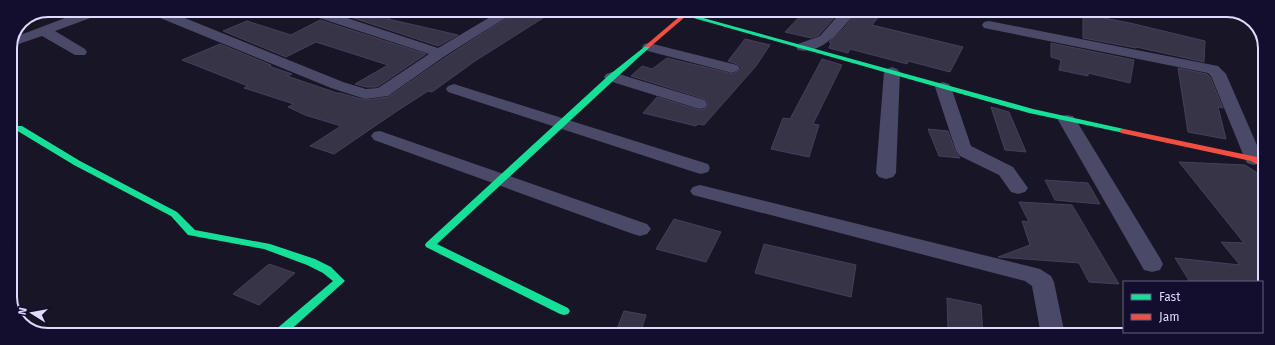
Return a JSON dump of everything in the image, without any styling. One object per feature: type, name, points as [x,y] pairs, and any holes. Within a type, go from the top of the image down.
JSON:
[{"type":"street","points":[[18,40],[80,17]]},
{"type":"street","points":[[170,17],[337,85],[365,94],[382,92],[440,53],[501,17]]},
{"type":"street","points":[[330,17],[440,53]]},
{"type":"street","points":[[564,311],[430,244],[612,77],[649,47],[682,17]]},
{"type":"street","points":[[704,17],[943,87],[1068,120],[1258,162]]},
{"type":"street","points":[[803,47],[825,39],[844,17]]},
{"type":"street","points":[[989,25],[1213,69],[1218,74],[1258,160]]},
{"type":"street","points":[[47,29],[46,32],[80,52]]},
{"type":"street","points":[[649,47],[732,68]]},
{"type":"street","points":[[886,173],[892,72]]},
{"type":"street","points":[[612,77],[699,104]]},
{"type":"street","points":[[943,87],[962,147],[966,152],[1006,171],[1018,188]]},
{"type":"street","points":[[454,89],[701,168]]},
{"type":"street","points":[[1068,120],[1152,264]]},
{"type":"street","points":[[19,128],[53,147],[77,163],[174,214],[192,233],[266,246],[311,262],[327,270],[340,280],[285,328]]},
{"type":"street","points":[[380,136],[640,229]]},
{"type":"street","points":[[700,191],[1032,275],[1043,282],[1052,328]]},
{"type":"building","points":[[350,17],[391,17],[388,19],[458,35],[438,46]]},
{"type":"building","points":[[508,17],[545,17],[475,61],[432,92],[428,91],[397,111],[334,154],[310,146],[341,126],[305,115],[288,107],[294,104],[244,88],[248,86],[182,60],[220,44],[271,65],[269,66],[292,74],[287,76],[337,93],[365,100],[388,97]]},
{"type":"building","points":[[799,17],[835,17],[819,35],[811,38],[785,32]]},
{"type":"building","points":[[853,17],[878,17],[872,25],[963,47],[950,72],[908,61],[907,64],[850,49],[848,53],[829,48],[831,43],[829,42],[846,26]]},
{"type":"building","points":[[1083,17],[1099,17],[1130,23],[1205,41],[1204,62],[1136,47],[1083,38]]},
{"type":"building","points":[[320,20],[426,54],[377,87],[366,87],[355,84],[388,65],[316,42],[286,57],[223,31],[247,21],[291,35]]},
{"type":"building","points":[[745,39],[770,45],[756,66],[704,125],[698,124],[696,126],[643,113],[657,97],[699,110],[705,109],[708,103],[705,99],[631,76],[642,66],[652,69],[667,58],[733,74],[742,68],[737,64],[728,61]]},
{"type":"building","points":[[1051,43],[1134,60],[1130,83],[1088,73],[1088,76],[1059,70],[1061,60],[1051,57]]},
{"type":"building","points":[[822,59],[842,65],[813,124],[819,125],[809,157],[771,149],[783,118],[790,119]]},
{"type":"building","points":[[1178,68],[1207,74],[1210,77],[1223,108],[1218,107],[1226,139],[1188,132]]},
{"type":"building","points":[[991,107],[1009,112],[1026,152],[1005,150]]},
{"type":"building","points":[[928,129],[948,131],[955,151],[960,158],[939,156]]},
{"type":"building","points":[[1179,162],[1245,165],[1258,174],[1258,281],[1189,281],[1175,258],[1240,265],[1221,242],[1244,243]]},
{"type":"building","points":[[1045,180],[1088,183],[1100,204],[1055,200]]},
{"type":"building","points":[[1019,202],[1072,205],[1119,284],[1089,282],[1079,263],[998,257],[1030,245],[1022,221],[1029,222]]},
{"type":"building","points":[[674,219],[721,232],[706,262],[656,249]]},
{"type":"building","points":[[764,244],[856,265],[851,297],[755,273]]},
{"type":"building","points":[[269,264],[295,273],[259,305],[233,294]]},
{"type":"building","points":[[947,298],[981,305],[983,328],[948,328]]},
{"type":"building","points":[[624,311],[646,315],[642,328],[617,328]]},
{"type":"traffic: fast","points":[[694,17],[1032,111],[1124,131]]},
{"type":"traffic: fast","points":[[564,311],[430,245],[612,77],[648,46]]},
{"type":"traffic: fast","points":[[19,128],[77,163],[174,214],[192,233],[266,246],[311,262],[327,270],[340,281],[285,328]]},
{"type":"traffic: jam","points":[[648,46],[682,17]]},
{"type":"traffic: jam","points":[[1124,131],[1254,159],[1258,161]]}]
